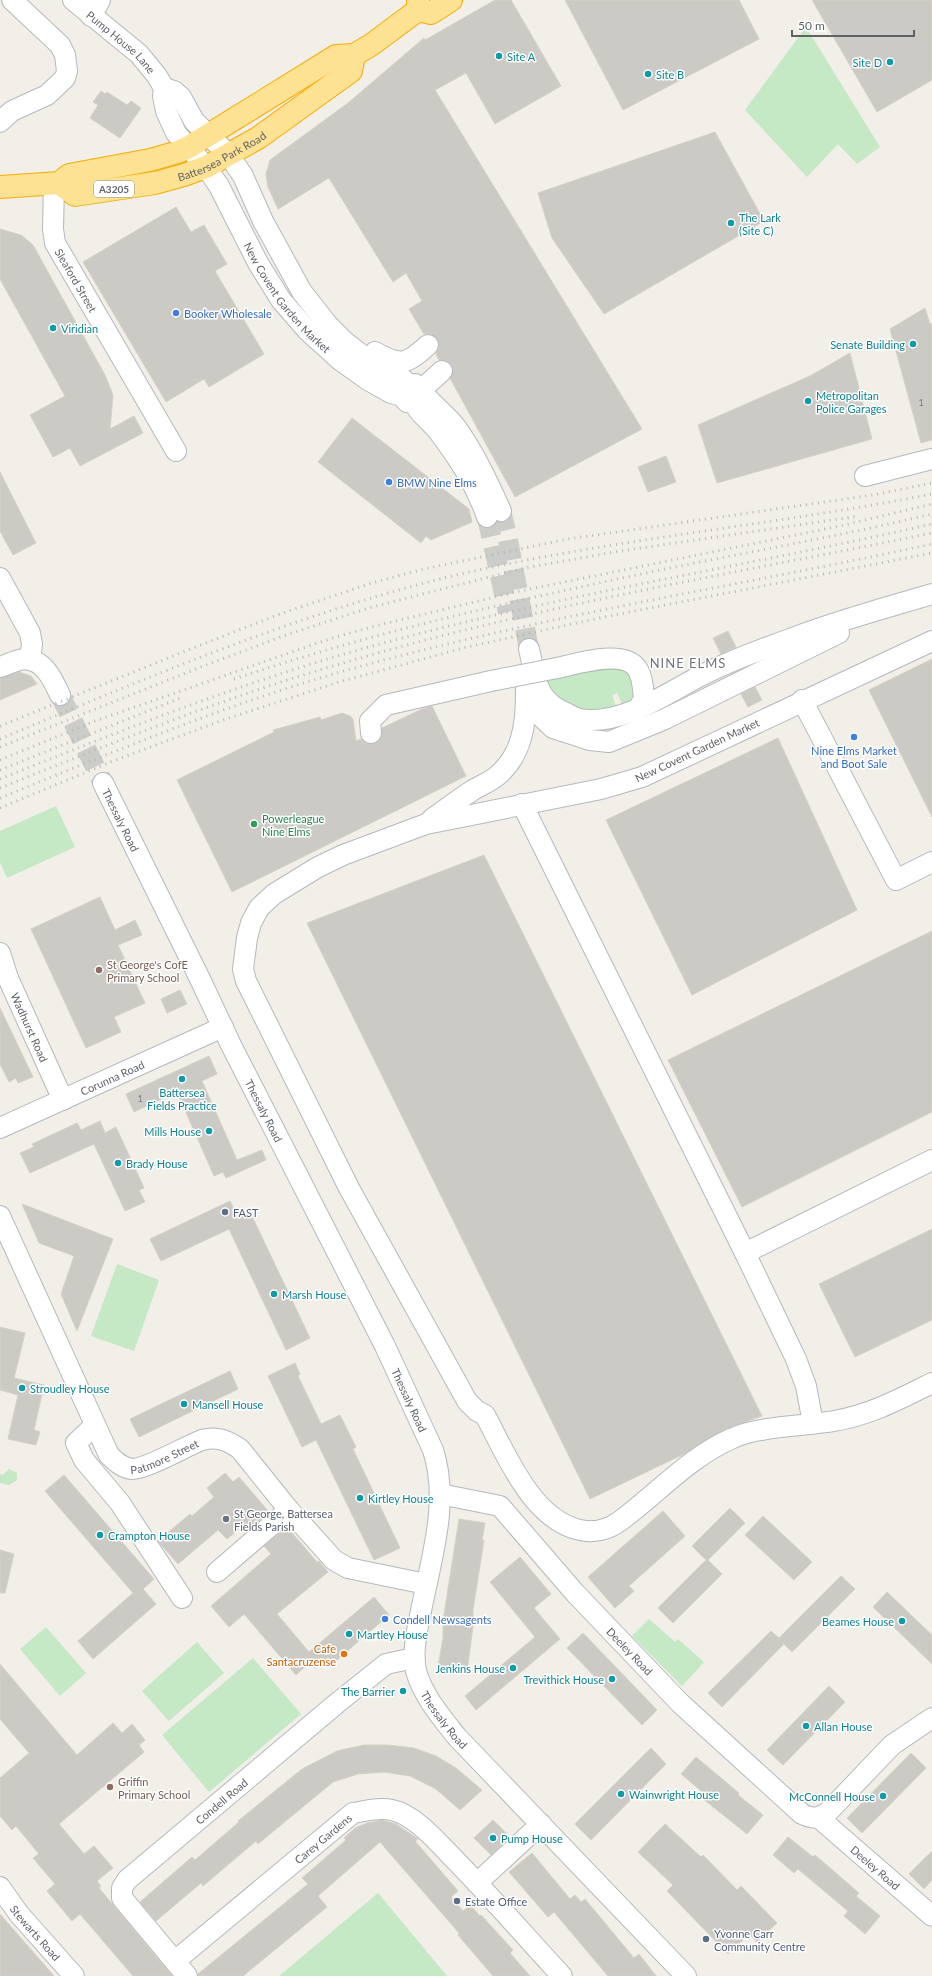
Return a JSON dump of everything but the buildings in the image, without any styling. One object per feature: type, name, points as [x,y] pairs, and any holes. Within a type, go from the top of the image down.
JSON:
[{"type":"highway","name":"Battersea Park Road","points":[[0,187],[56,184],[69,176],[150,160],[178,152],[189,147],[336,56],[354,54],[371,45],[418,5],[431,13],[451,0]]},
{"type":"highway","name":"Battersea Park Road","points":[[56,184],[75,195],[155,183],[184,175],[206,166],[258,138],[351,72],[354,54]]},
{"type":"street","points":[[0,122],[12,111],[47,95],[65,78],[67,72],[65,55],[60,45],[12,0]]},
{"type":"street","name":"Pump House Lane","points":[[73,0],[96,8],[139,54],[157,76],[164,88],[164,105],[169,118],[176,133],[189,147]]},
{"type":"street","name":"Pump House Lane","points":[[164,88],[174,91],[181,97],[194,121],[207,135]]},
{"type":"street","name":"New Covent Garden Market","points":[[189,147],[206,166],[219,186],[258,263],[281,300],[307,330],[340,360],[391,394],[412,391],[402,378],[367,359],[345,342],[302,292],[262,221],[243,176],[228,154],[207,135]]},
{"type":"street","name":"Sleaford Street","points":[[56,184],[53,230],[55,243],[176,451]]},
{"type":"street","points":[[328,324],[385,358],[395,361],[435,357],[412,391],[443,412],[459,433],[479,465],[494,514]]},
{"type":"street","points":[[865,476],[932,459]]},
{"type":"street","points":[[0,578],[30,633],[32,644],[30,660]]},
{"type":"street","points":[[638,709],[674,692],[705,674],[786,640],[932,594]]},
{"type":"street","points":[[526,690],[534,710],[553,728],[590,740],[609,742],[665,719],[849,629],[896,618],[932,604]]},
{"type":"street","name":"New Covent Garden Market","points":[[932,641],[802,700],[642,777],[601,789],[426,824],[342,855],[318,867],[274,894],[259,908],[251,923],[247,938],[244,969],[246,981],[349,1188],[464,1394],[477,1411],[484,1415],[517,1474],[537,1503],[553,1518],[568,1527],[589,1532],[602,1530],[619,1522],[700,1455],[735,1437],[813,1423],[834,1422],[867,1414],[889,1405],[932,1383]]},
{"type":"street","name":"New Covent Garden Market","points":[[426,824],[474,790],[496,777],[510,763],[520,745],[526,722],[526,690],[523,650],[540,694],[556,709],[580,719],[604,719],[621,716],[638,709]]},
{"type":"street","points":[[372,734],[370,722],[386,705],[491,681],[607,659],[622,658],[635,666],[641,676],[644,699],[638,709]]},
{"type":"street","points":[[0,667],[21,660],[30,660],[44,668],[60,695]]},
{"type":"street","points":[[802,700],[896,880],[929,867]]},
{"type":"street","name":"Thessaly Road","points":[[104,783],[231,1045],[385,1346],[433,1450],[438,1467],[440,1494],[436,1537],[416,1639],[414,1658],[418,1676],[440,1716],[457,1738],[686,1976]]},
{"type":"street","points":[[522,804],[745,1253],[803,1376],[813,1423]]},
{"type":"street","name":"Wadhurst Road","points":[[0,954],[8,978],[63,1100]]},
{"type":"street","name":"Corunna Road","points":[[0,1128],[223,1027]]},
{"type":"street","points":[[745,1253],[932,1160]]},
{"type":"street","name":"Patmore Street","points":[[0,1216],[95,1425],[109,1454],[118,1465],[132,1469],[211,1437],[230,1442],[240,1449],[289,1510],[334,1560],[348,1568],[426,1584]]},
{"type":"street","points":[[95,1425],[76,1443],[84,1460],[120,1503],[182,1598]]},
{"type":"street","name":"Deeley Road","points":[[440,1494],[500,1506],[576,1593],[680,1704],[802,1814],[811,1818],[819,1818],[932,1916]]},
{"type":"street","points":[[217,1572],[289,1510]]},
{"type":"street","name":"Condell Road","points":[[181,1969],[122,1898],[122,1888],[127,1880],[336,1704],[386,1664],[414,1658]]},
{"type":"street","points":[[819,1818],[828,1812],[892,1744],[932,1718]]},
{"type":"street","name":"Carey Gardens","points":[[181,1969],[353,1813],[378,1808],[392,1810],[405,1815],[426,1831],[477,1883],[562,1976]]},
{"type":"street","points":[[477,1883],[540,1824]]},
{"type":"street","name":"Stewarts Road","points":[[0,1888],[19,1914],[74,1976]]},
{"type":"green space","points":[[806,27],[880,147],[857,164],[838,144],[807,177],[745,110]]},
{"type":"green space","points":[[611,665],[620,665],[632,676],[636,692],[631,700],[623,706],[617,693],[612,695],[616,706],[596,709],[578,708],[562,700],[555,694],[549,685],[546,685],[544,680]]},
{"type":"green space","points":[[56,806],[75,847],[7,878],[0,862],[0,831]]},
{"type":"green space","points":[[117,1264],[159,1280],[134,1351],[91,1336]]},
{"type":"green space","points":[[9,1469],[17,1473],[17,1480],[9,1485],[0,1483],[0,1474],[3,1475]]},
{"type":"green space","points":[[649,1619],[675,1642],[678,1639],[704,1662],[682,1686],[632,1636]]},
{"type":"green space","points":[[46,1627],[86,1673],[60,1696],[20,1649]]},
{"type":"green space","points":[[197,1642],[224,1673],[169,1721],[142,1691]]},
{"type":"green space","points":[[253,1658],[301,1714],[209,1792],[162,1735]]},
{"type":"green space","points":[[378,1893],[447,1976],[279,1976]]},
{"type":"tunnel","points":[[501,511],[529,649]]},
{"type":"tunnel","points":[[487,517],[508,612]]},
{"type":"tunnel","points":[[60,695],[103,783]]},
{"type":"railway","points":[[0,726],[280,614],[375,582],[424,569],[568,539],[873,495],[932,483]]},
{"type":"railway","points":[[0,739],[221,649],[334,610],[391,592],[448,577],[568,552],[811,515],[932,494]]},
{"type":"railway","points":[[0,760],[95,721],[329,639],[375,626],[520,591],[840,526],[932,504]]},
{"type":"railway","points":[[234,679],[387,633],[490,607],[646,573],[825,538],[932,514]]},
{"type":"railway","points":[[0,747],[206,665],[289,634],[372,607],[525,568],[614,552],[859,516]]},
{"type":"railway","points":[[0,779],[188,706],[283,673],[380,644],[517,610],[932,524]]},
{"type":"railway","points":[[0,788],[165,723],[249,693],[333,666],[407,645],[556,609],[932,533]]},
{"type":"railway","points":[[0,798],[125,747],[209,715],[337,673],[485,635],[932,544]]},
{"type":"railway","points":[[0,808],[113,761],[223,720],[339,682],[467,647],[604,617],[932,553]]},
{"type":"railway","points":[[0,770],[183,697]]},
{"type":"place","name":"Site A","points":[[499,56]]},
{"type":"place","name":"Site D","points":[[890,62]]},
{"type":"place","name":"Site B","points":[[648,74]]},
{"type":"place","name":"The Lark (Site C)","points":[[731,223]]},
{"type":"place","name":"Booker Wholesale","points":[[176,313]]},
{"type":"place","name":"Viridian","points":[[53,328]]},
{"type":"place","name":"Senate Building","points":[[913,344]]},
{"type":"place","name":"Metropolitan Police Garages","points":[[808,401]]},
{"type":"place","name":"BMW Nine Elms","points":[[389,482]]},
{"type":"place","name":"Nine Elms Market and Boot Sale","points":[[854,737]]},
{"type":"place","name":"Powerleague Nine Elms","points":[[254,824]]},
{"type":"place","name":"St George's CofE Primary School","points":[[99,970]]},
{"type":"place","name":"Battersea Fields Practice","points":[[182,1079]]},
{"type":"place","name":"Mills House","points":[[209,1131]]},
{"type":"place","name":"Brady House","points":[[118,1163]]},
{"type":"place","name":"FAST","points":[[225,1212]]},
{"type":"place","name":"Marsh House","points":[[274,1294]]},
{"type":"place","name":"Stroudley House","points":[[22,1388]]},
{"type":"place","name":"Mansell House","points":[[184,1404]]},
{"type":"place","name":"Kirtley House","points":[[360,1498]]},
{"type":"place","name":"St George, Battersea Fields Parish","points":[[226,1519]]},
{"type":"place","name":"Crampton House","points":[[100,1535]]},
{"type":"place","name":"Condell Newsagents","points":[[385,1619]]},
{"type":"place","name":"Beames House","points":[[902,1621]]},
{"type":"place","name":"Martley House","points":[[349,1634]]},
{"type":"place","name":"Cafe Santacruzense","points":[[344,1654]]},
{"type":"place","name":"Jenkins House","points":[[513,1668]]},
{"type":"place","name":"Trevithick House","points":[[612,1679]]},
{"type":"place","name":"The Barrier","points":[[403,1691]]},
{"type":"place","name":"Allan House","points":[[806,1726]]},
{"type":"place","name":"Griffin Primary School","points":[[110,1787]]},
{"type":"place","name":"Wainwright House","points":[[621,1794]]},
{"type":"place","name":"McConnell House","points":[[883,1796]]},
{"type":"place","name":"Pump House","points":[[493,1838]]},
{"type":"place","name":"Estate Office","points":[[457,1901]]},
{"type":"place","name":"Yvonne Carr Community Centre","points":[[706,1939]]},
{"type":"district","name":"NINE ELMS","points":[[688,663]]}]
